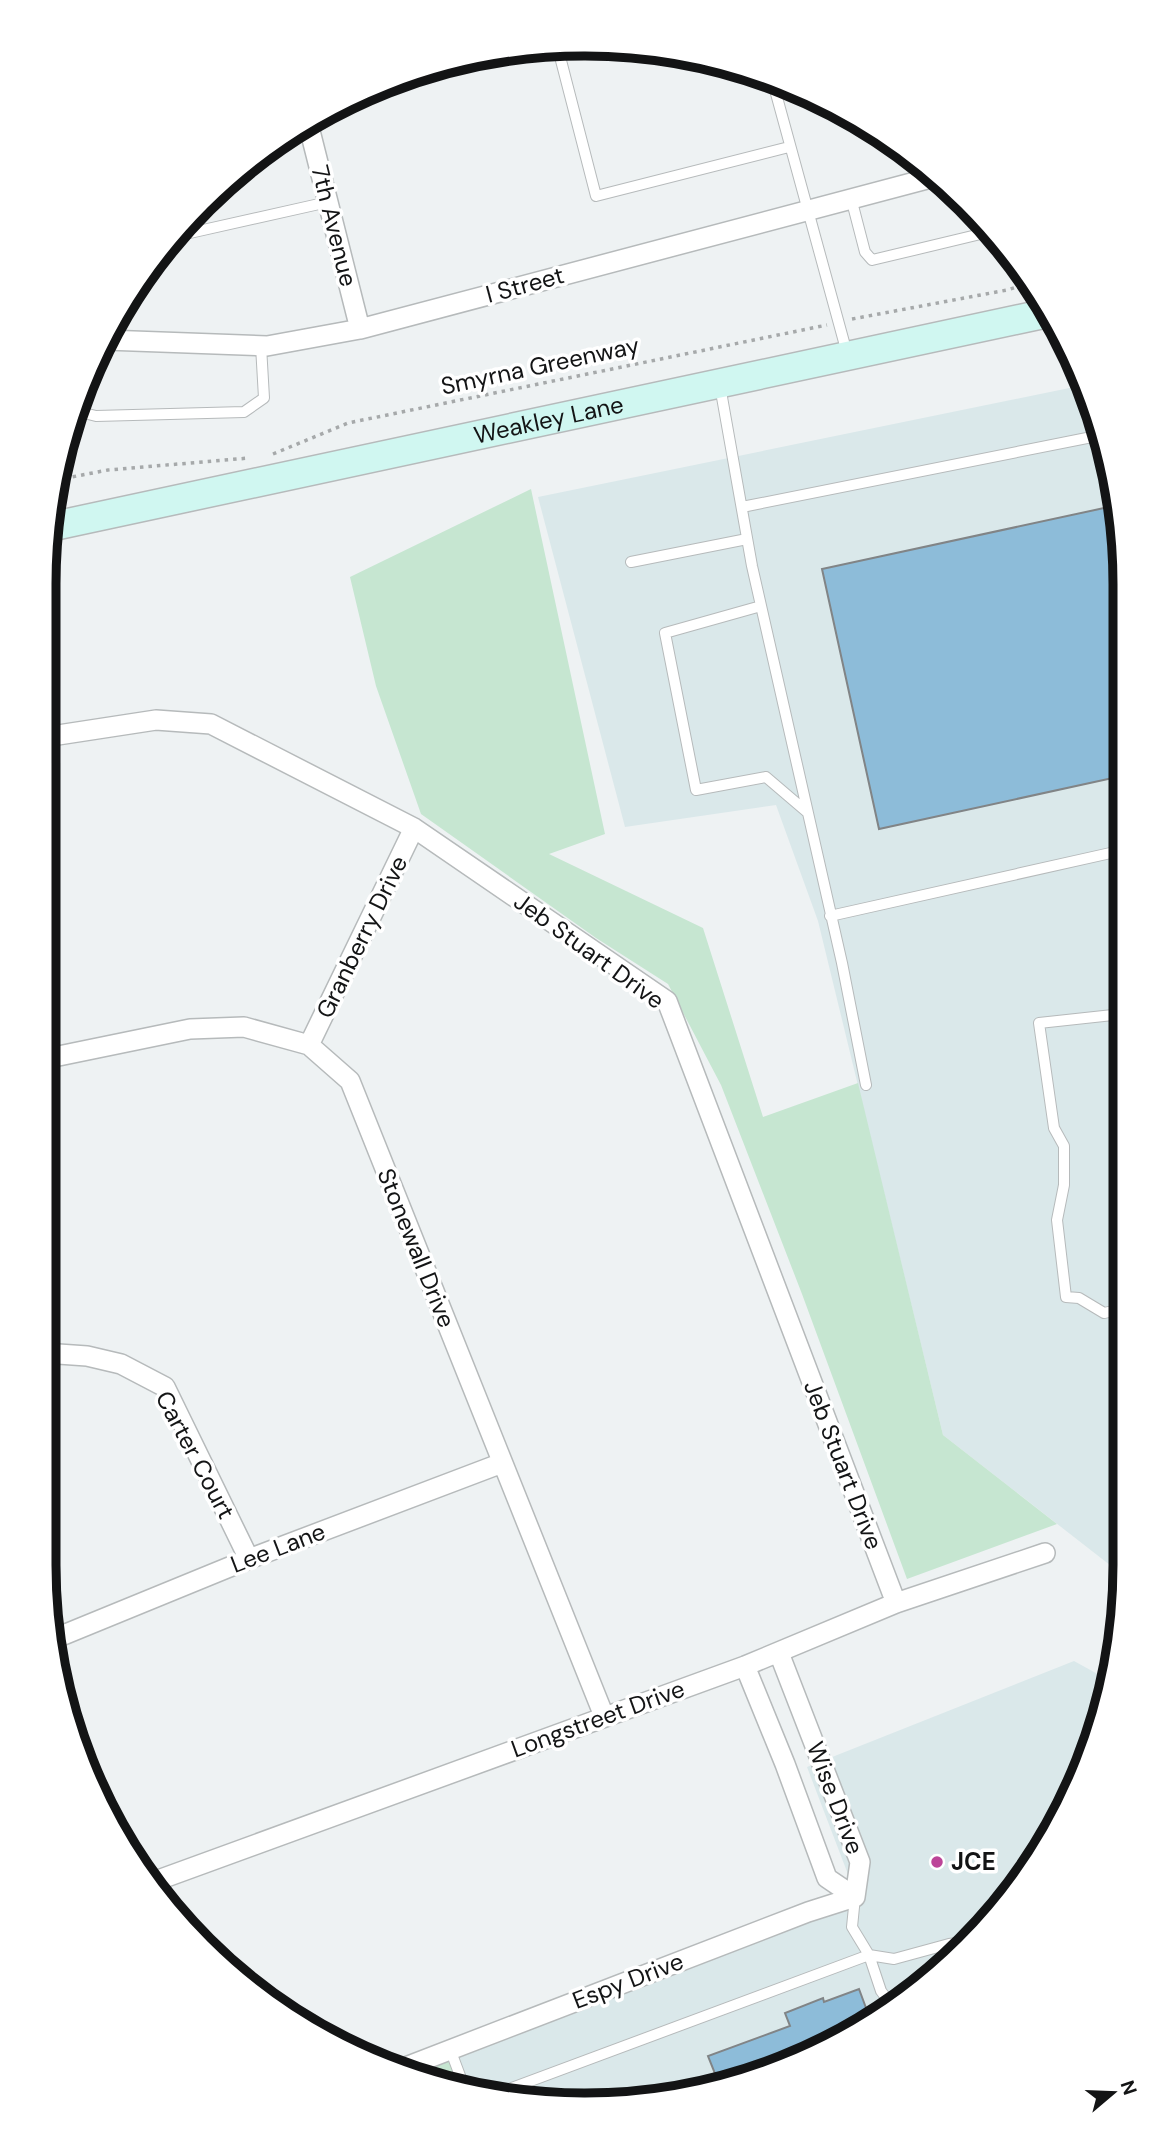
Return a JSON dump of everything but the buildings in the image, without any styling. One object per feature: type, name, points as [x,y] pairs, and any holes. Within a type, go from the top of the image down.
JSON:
[{"type":"main road","name":"Weakley Lane","points":[[60,525],[1039,315]]},
{"type":"street","name":"7th Avenue","points":[[311,133],[360,329]]},
{"type":"street","name":"I Street","points":[[116,340],[261,346],[360,329],[924,180]]},
{"type":"street","name":"Jeb Stuart Drive","points":[[56,735],[156,720],[211,724],[414,828],[667,1001],[896,1603]]},
{"type":"street","name":"Granberry Drive","points":[[309,1045],[414,828]]},
{"type":"street","name":"Stonewall Drive","points":[[56,1057],[190,1029],[244,1027],[309,1045],[350,1082],[604,1716]]},
{"type":"street","name":"Carter Court","points":[[56,1354],[87,1356],[121,1364],[165,1387],[249,1559]]},
{"type":"street","name":"Lee Lane","points":[[61,1636],[249,1559],[502,1463]]},
{"type":"street","name":"Longstreet Drive","points":[[161,1880],[746,1666],[896,1603],[1045,1553]]},
{"type":"street","name":"Wise Drive","points":[[746,1666],[827,1878],[855,1897],[860,1862],[779,1653]]},
{"type":"street","name":"Espy Drive","points":[[413,2064],[808,1912],[855,1897]]},
{"type":"lane","points":[[560,57],[596,196],[789,147]]},
{"type":"lane","points":[[775,92],[848,356]]},
{"type":"lane","points":[[851,198],[865,253],[872,260],[980,234]]},
{"type":"lane","points":[[190,233],[328,202]]},
{"type":"lane","points":[[85,413],[96,416],[244,412],[264,398],[261,346]]},
{"type":"lane","points":[[720,385],[747,539],[866,1084]]},
{"type":"lane","points":[[742,507],[1092,437]]},
{"type":"lane","points":[[631,562],[747,539]]},
{"type":"lane","points":[[761,606],[665,633],[696,790],[766,777],[807,813]]},
{"type":"lane","points":[[830,915],[1113,852]]},
{"type":"lane","points":[[1113,1015],[1040,1023],[1054,1128],[1064,1146],[1063,1185],[1057,1220],[1066,1297],[1079,1298],[1104,1313],[1113,1312]]},
{"type":"lane","points":[[855,1897],[852,1927],[869,1955],[881,1991],[886,1998]]},
{"type":"lane","points":[[513,2088],[869,1955],[894,1959],[952,1944]]},
{"type":"lane","points":[[450,2049],[461,2078]]},
{"type":"path","name":"Smyrna Greenway","points":[[273,454],[348,423],[880,312],[1020,286]]},
{"type":"path","points":[[67,478],[108,470],[260,456]]},
{"type":"shaded area","points":[[1075,387],[1103,481],[1112,550],[1113,1567],[943,1435],[818,921],[776,805],[625,827],[538,497]]},
{"type":"shaded area","name":"JCE","points":[[1074,1661],[1101,1676],[1073,1767],[1024,1858],[982,1913],[958,1938],[933,1962],[878,2004],[787,2053],[688,2083],[619,2092],[584,2093],[516,2088],[461,2078],[450,2049],[854,1890],[807,1767]]},
{"type":"green space","points":[[531,489],[605,834],[549,854],[703,928],[763,1117],[858,1083],[943,1435],[1057,1524],[907,1579],[802,1294],[721,1085],[668,984],[596,938],[421,814],[376,686],[350,577]]},
{"type":"green space","points":[[450,2049],[461,2078],[448,2075],[413,2064]]},
{"type":"place","name":"JCE","points":[[937,1862]]}]
